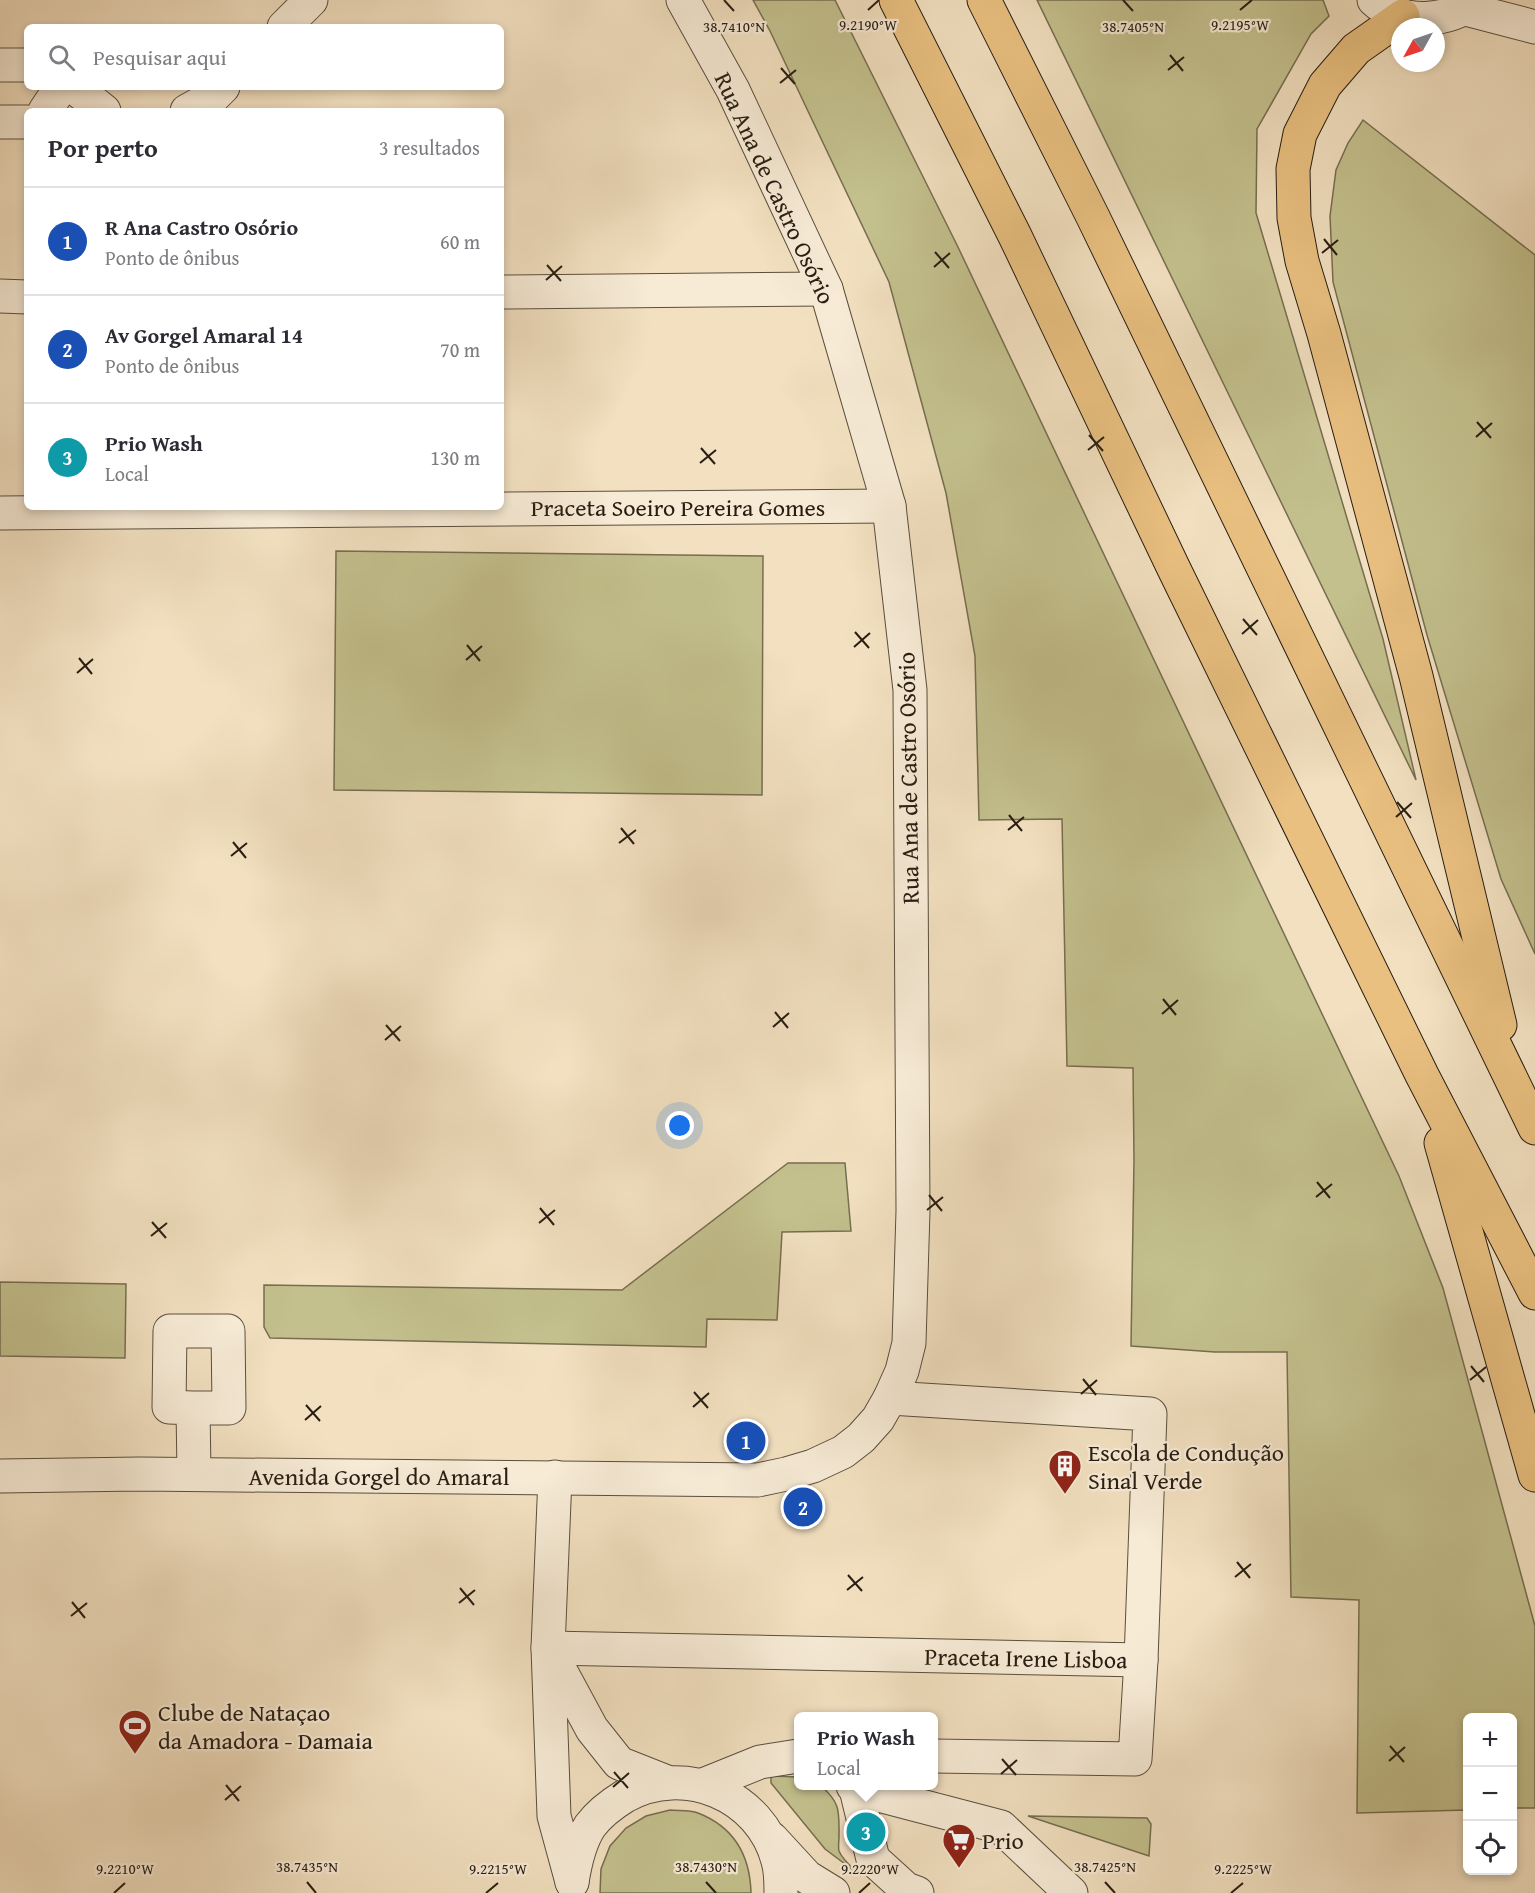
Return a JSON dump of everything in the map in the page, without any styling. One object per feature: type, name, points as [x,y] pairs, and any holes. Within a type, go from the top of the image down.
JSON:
[{"type":"highway","points":[[896,0],[1015,236],[1174,569],[1422,1074],[1535,1293]]},
{"type":"highway","points":[[984,0],[1094,217],[1535,1128]]},
{"type":"highway","points":[[1403,16],[1356,48],[1325,85],[1300,134],[1293,169],[1294,218],[1302,261],[1327,345],[1416,675],[1514,1085]]},
{"type":"highway","points":[[1422,1074],[1535,1475]]},
{"type":"street","points":[[287,24],[311,0]]},
{"type":"street","name":"Rua Ana de Castro Osório","points":[[683,0],[733,90],[826,289],[889,506],[910,690],[913,1211],[909,1343],[902,1371],[890,1398],[878,1419],[861,1438],[843,1452],[813,1466],[758,1480]]},
{"type":"street","points":[[1374,0],[1403,16],[1424,19],[1446,16],[1472,4],[1535,27]]},
{"type":"street","points":[[0,65],[24,65]]},
{"type":"street","points":[[47,108],[59,90]]},
{"type":"street","points":[[78,90],[100,108]]},
{"type":"street","points":[[192,108],[220,90]]},
{"type":"street","points":[[0,122],[24,122]]},
{"type":"street","points":[[504,292],[826,289]]},
{"type":"street","points":[[0,296],[24,297]]},
{"type":"street","name":"Praceta Soeiro Pereira Gomes","points":[[504,509],[889,506]]},
{"type":"street","name":"Praceta Soeiro Pereira Gomes","points":[[0,513],[381,510]]},
{"type":"street","name":"Praceta Irene Lisboa","points":[[548,1648],[1142,1660],[1150,1414],[890,1398]]},
{"type":"street","points":[[193,1408],[194,1474]]},
{"type":"street","name":"Avenida Gorgel do Amaral","points":[[0,1476],[194,1474],[758,1480]]},
{"type":"street","points":[[555,1477],[548,1648],[554,1816],[572,1887]]},
{"type":"street","points":[[548,1648],[592,1729],[619,1763],[667,1782]]},
{"type":"street","points":[[938,1756],[1135,1759],[1142,1660]]},
{"type":"street","points":[[703,1785],[760,1762],[794,1757]]},
{"type":"street","points":[[572,1887],[578,1852],[591,1825],[612,1804],[638,1789],[667,1782],[686,1782],[703,1785],[729,1795],[750,1812],[807,1877],[833,1893]]},
{"type":"street","points":[[855,1790],[873,1859],[906,1889],[917,1893]]},
{"type":"street","points":[[865,1790],[1000,1827],[1071,1893]]},
{"type":"street","points":[[767,1833],[779,1862],[781,1893]]},
{"type":"shaded area","points":[[753,0],[835,0],[957,245],[1399,1176],[1443,1288],[1535,1626],[1535,1808],[1517,1808],[1517,1713],[1463,1713],[1463,1810],[1357,1813],[1359,1600],[1291,1597],[1287,1352],[1215,1352],[1131,1346],[1133,1068],[1067,1066],[1062,819],[979,820],[975,656],[946,493],[889,282],[770,31]]},
{"type":"shaded area","points":[[1037,0],[1323,0],[1329,16],[1311,34],[1257,129],[1256,213],[1383,639],[1416,780]]},
{"type":"shaded area","points":[[1363,120],[1535,255],[1535,954],[1501,879],[1427,635],[1333,282],[1330,216],[1336,170],[1348,143]]},
{"type":"shaded area","points":[[336,551],[763,556],[762,795],[334,790]]},
{"type":"shaded area","points":[[788,1163],[845,1163],[851,1231],[782,1232],[777,1320],[707,1319],[706,1347],[270,1338],[264,1327],[264,1285],[622,1290]]},
{"type":"shaded area","points":[[0,1282],[126,1284],[125,1358],[0,1356]]},
{"type":"shaded area","points":[[771,1776],[794,1777],[794,1790],[826,1790],[828,1792],[838,1808],[839,1851],[861,1876],[825,1849],[771,1783]]},
{"type":"shaded area","points":[[670,1810],[698,1813],[711,1819],[730,1834],[738,1844],[747,1866],[751,1893],[600,1893],[601,1869],[610,1846],[626,1828],[646,1816]]},
{"type":"shaded area","points":[[1028,1816],[1147,1818],[1151,1824],[1149,1856]]},
{"type":"place","name":"R Ana Castro Osório","points":[[746,1441]]},
{"type":"place","name":"Escola de Condução Sinal Verde","points":[[1065,1495]]},
{"type":"place","name":"Av Gorgel Amaral 14","points":[[803,1507]]},
{"type":"place","name":"Clube de Nataçao da Amadora - Damaia","points":[[135,1755]]},
{"type":"place","name":"Prio Wash","points":[[866,1832]]},
{"type":"place","name":"Prio","points":[[959,1869]]}]
